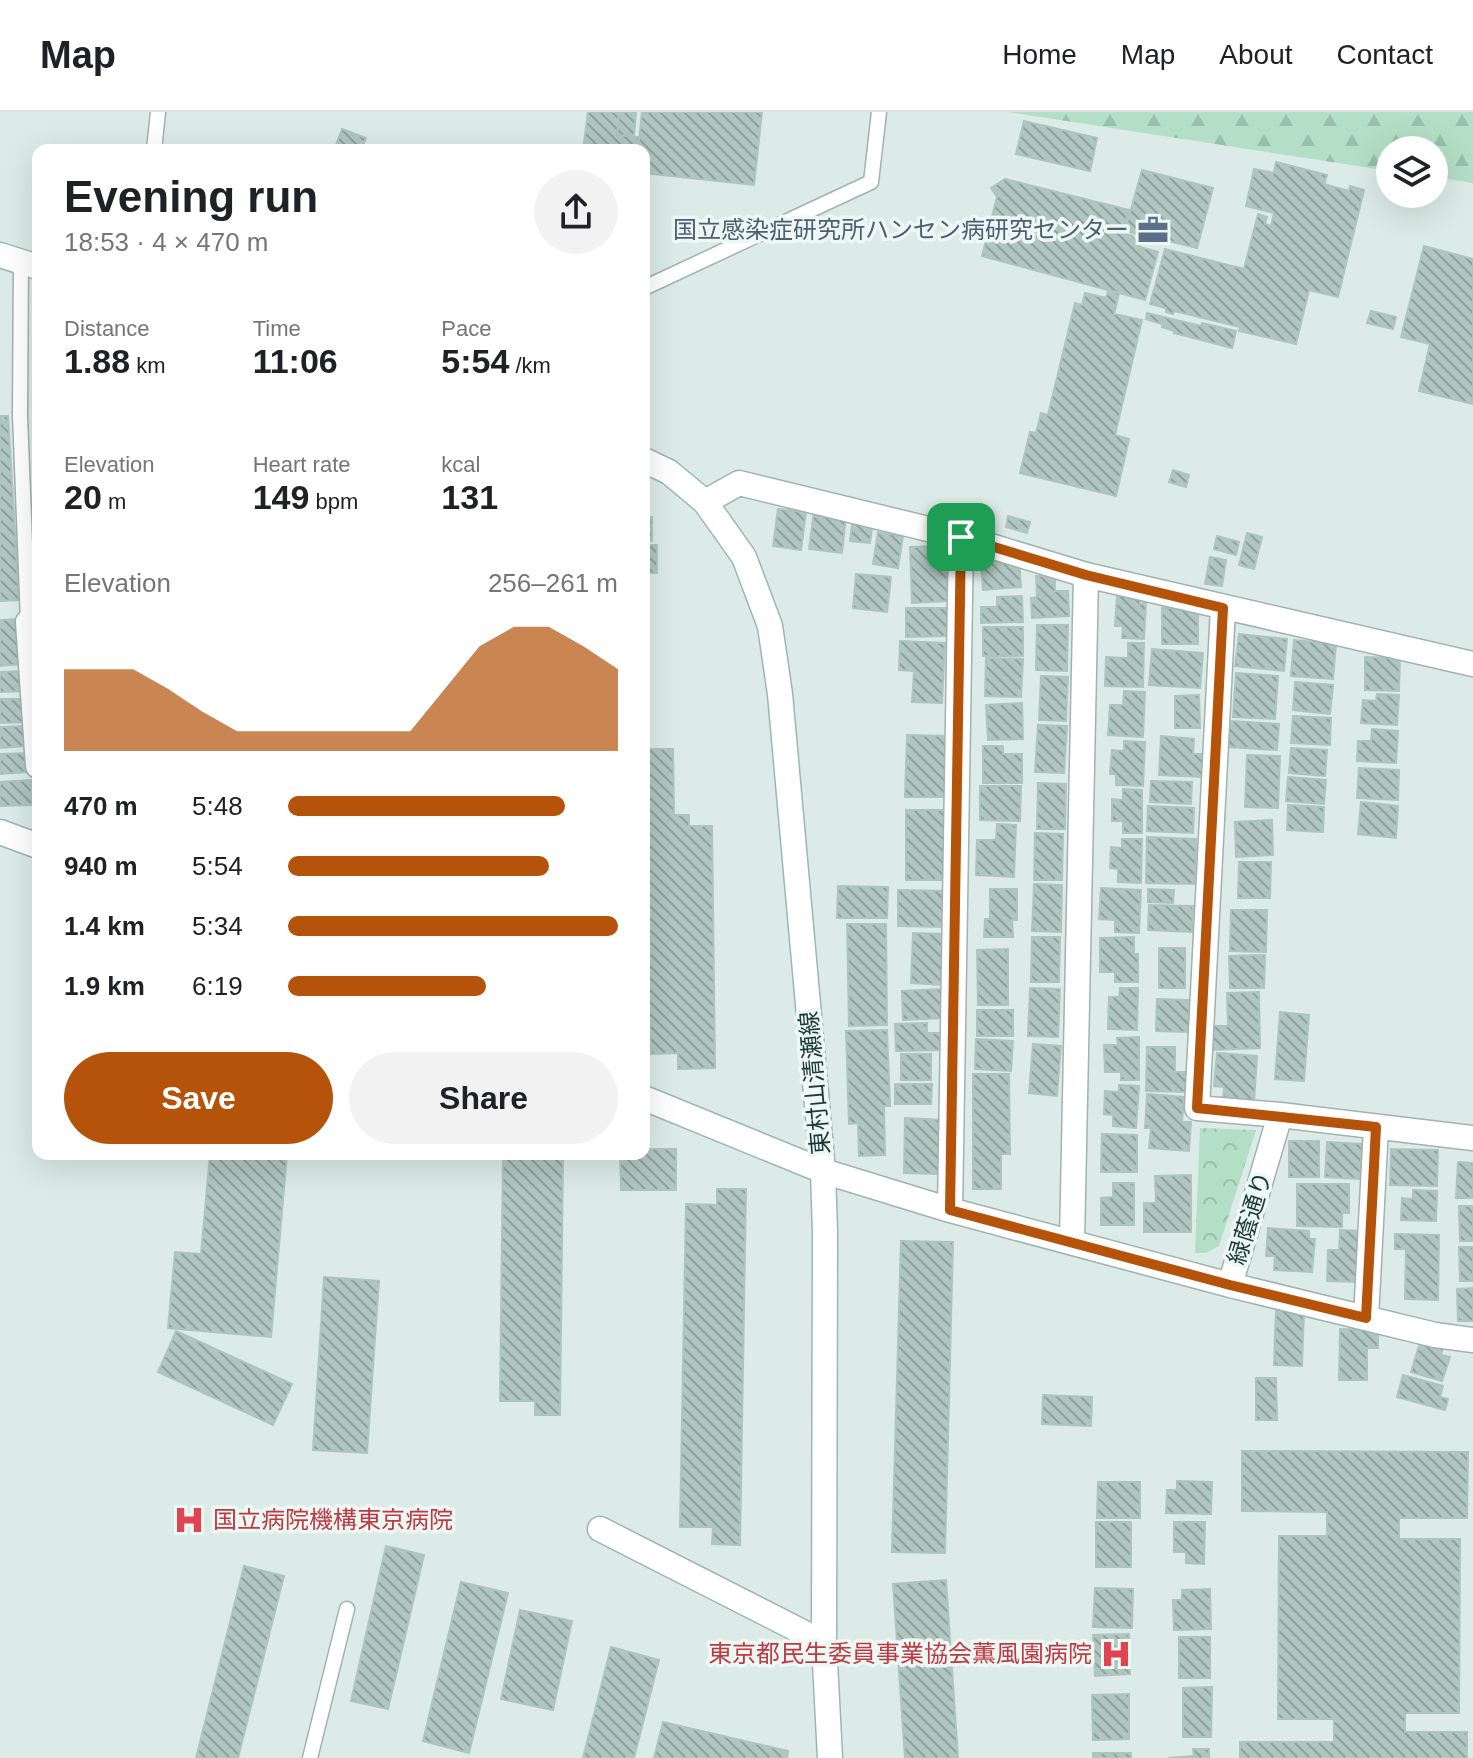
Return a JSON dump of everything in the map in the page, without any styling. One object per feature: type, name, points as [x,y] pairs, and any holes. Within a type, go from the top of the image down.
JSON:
[{"type":"street","name":"東村山清瀬線","points":[[650,463],[669,472],[705,502],[744,557],[770,626],[780,694],[823,1171],[824,1643],[830,1758]]},
{"type":"street","points":[[705,502],[739,483],[961,537],[1086,575],[1473,664]]},
{"type":"street","points":[[950,1210],[961,537]]},
{"type":"street","points":[[1072,1242],[1086,575]]},
{"type":"street","points":[[1223,608],[1197,1108],[1473,1138]]},
{"type":"street","points":[[28,622],[32,680]]},
{"type":"street","points":[[0,832],[32,844]]},
{"type":"street","name":"緑蔭通り","points":[[650,1100],[823,1171],[950,1210],[1230,1285],[1280,1115]]},
{"type":"street","points":[[1366,1318],[1376,1127]]},
{"type":"street","points":[[1230,1285],[1435,1335],[1473,1340]]},
{"type":"street","points":[[600,1529],[824,1643]]},
{"type":"lane","points":[[155,144],[158,112]]},
{"type":"lane","points":[[650,285],[871,182],[879,112]]},
{"type":"lane","points":[[20,261],[20,415],[28,622]]},
{"type":"lane","points":[[310,1758],[347,1609]]},
{"type":"green space","points":[[1008,112],[1473,112],[1473,183],[1448,179],[1448,136],[1376,136],[1376,169]]},
{"type":"green space","points":[[1200,1128],[1256,1130],[1219,1246],[1206,1253],[1195,1253]]},
{"type":"building","points":[[588,112],[619,112],[617,135],[639,137],[638,144],[584,144]]},
{"type":"building","points":[[619,112],[636,112],[634,136],[617,135]]},
{"type":"building","points":[[642,112],[762,112],[754,185],[650,174],[650,144],[639,144]]},
{"type":"building","points":[[1024,121],[1097,138],[1090,171],[1016,154]]},
{"type":"building","points":[[342,129],[366,138],[364,144],[336,144]]},
{"type":"building","points":[[1276,162],[1327,175],[1324,184],[1349,191],[1350,186],[1364,190],[1338,297],[1309,290],[1296,344],[1239,331],[1240,327],[1174,311],[1173,314],[1166,312],[1166,308],[1150,304],[1165,249],[1244,269],[1258,214],[1267,217],[1265,224],[1271,226],[1274,213],[1246,206],[1254,169],[1274,173]]},
{"type":"building","points":[[1142,170],[1213,188],[1197,248],[1144,235],[1142,242],[1139,235],[1125,230]]},
{"type":"building","points":[[1005,179],[1129,210],[1122,233],[1133,236],[1140,247],[1158,252],[1145,300],[982,256],[997,197],[991,188]]},
{"type":"building","points":[[1424,246],[1473,259],[1473,404],[1419,391],[1430,344],[1401,337]]},
{"type":"building","points":[[1108,291],[1119,293],[1114,314],[1142,320],[1115,435],[1129,439],[1116,496],[1020,473],[1030,432],[1036,433],[1041,413],[1048,415],[1075,303],[1082,305],[1085,293],[1106,298]]},
{"type":"building","points":[[1371,311],[1396,317],[1393,329],[1367,323]]},
{"type":"building","points":[[1147,313],[1236,331],[1232,348],[1174,333],[1162,324],[1146,319]]},
{"type":"building","points":[[0,416],[8,416],[19,600],[0,601]]},
{"type":"building","points":[[1173,470],[1189,475],[1186,487],[1169,482]]},
{"type":"building","points":[[778,509],[806,512],[801,550],[773,546]]},
{"type":"building","points":[[814,512],[846,516],[842,553],[809,549]]},
{"type":"building","points":[[1008,516],[1030,522],[1027,533],[1006,527]]},
{"type":"building","points":[[650,517],[652,517],[650,541]]},
{"type":"building","points":[[853,518],[873,520],[870,543],[850,541]]},
{"type":"building","points":[[878,532],[903,536],[898,568],[873,564]]},
{"type":"building","points":[[1247,533],[1262,537],[1254,569],[1239,565]]},
{"type":"building","points":[[1217,536],[1239,542],[1236,555],[1214,549]]},
{"type":"building","points":[[650,545],[657,545],[657,573],[650,573]]},
{"type":"building","points":[[946,546],[948,601],[912,603],[910,547]]},
{"type":"building","points":[[1210,557],[1226,560],[1222,586],[1205,584]]},
{"type":"building","points":[[1019,558],[1021,587],[983,590],[981,561]]},
{"type":"building","points":[[856,574],[891,577],[887,612],[853,608]]},
{"type":"building","points":[[1055,575],[1055,591],[1068,591],[1069,616],[1032,618],[1031,598],[1037,597],[1036,576]]},
{"type":"building","points":[[1117,595],[1140,596],[1140,604],[1146,603],[1144,639],[1122,638],[1123,626],[1115,626]]},
{"type":"building","points":[[1022,596],[1023,622],[981,623],[981,607],[997,607],[997,597]]},
{"type":"building","points":[[906,608],[949,608],[949,636],[906,637]]},
{"type":"building","points":[[1162,608],[1198,608],[1198,644],[1162,644]]},
{"type":"building","points":[[19,619],[23,664],[0,666],[0,620]]},
{"type":"building","points":[[1037,625],[1068,625],[1067,671],[1036,670]]},
{"type":"building","points":[[983,627],[1023,627],[1023,656],[983,656]]},
{"type":"building","points":[[1239,634],[1287,639],[1284,671],[1235,666]]},
{"type":"building","points":[[1294,640],[1336,644],[1333,679],[1291,676]]},
{"type":"building","points":[[900,641],[945,643],[942,703],[912,702],[914,671],[899,670]]},
{"type":"building","points":[[1128,643],[1144,643],[1143,687],[1105,686],[1106,657],[1128,658]]},
{"type":"building","points":[[1152,649],[1203,653],[1200,688],[1149,685]]},
{"type":"building","points":[[1365,657],[1400,658],[1399,691],[1365,690]]},
{"type":"building","points":[[986,658],[1023,659],[1021,697],[985,696]]},
{"type":"building","points":[[23,671],[23,691],[0,692],[0,672]]},
{"type":"building","points":[[1236,673],[1278,676],[1275,719],[1233,717]]},
{"type":"building","points":[[1041,676],[1068,677],[1066,721],[1039,720]]},
{"type":"building","points":[[1295,682],[1333,685],[1330,714],[1293,710]]},
{"type":"building","points":[[1124,691],[1145,692],[1143,737],[1108,735],[1110,705],[1123,705]]},
{"type":"building","points":[[1377,694],[1399,695],[1397,725],[1361,723],[1363,700],[1376,701]]},
{"type":"building","points":[[1199,695],[1200,728],[1175,728],[1175,696]]},
{"type":"building","points":[[0,699],[26,699],[26,722],[0,723]]},
{"type":"building","points":[[1022,703],[1023,739],[988,740],[986,705]]},
{"type":"building","points":[[1293,716],[1331,718],[1330,745],[1291,743]]},
{"type":"building","points":[[1229,721],[1279,724],[1277,750],[1228,747]]},
{"type":"building","points":[[1038,725],[1067,726],[1064,773],[1035,772]]},
{"type":"building","points":[[23,726],[25,746],[0,748],[0,727]]},
{"type":"building","points":[[1372,729],[1398,731],[1396,763],[1357,761],[1358,741],[1371,741]]},
{"type":"building","points":[[907,735],[946,736],[945,797],[905,797]]},
{"type":"building","points":[[1161,736],[1194,739],[1193,754],[1203,754],[1202,777],[1159,775]]},
{"type":"building","points":[[1124,741],[1145,742],[1143,786],[1116,785],[1116,774],[1110,774],[1112,750],[1124,751]]},
{"type":"building","points":[[983,746],[1003,746],[1003,754],[1022,754],[1022,783],[983,783]]},
{"type":"building","points":[[1291,748],[1327,750],[1325,776],[1289,773]]},
{"type":"building","points":[[650,749],[673,749],[674,815],[689,815],[689,826],[712,826],[715,1068],[678,1069],[678,1053],[651,1054]]},
{"type":"building","points":[[27,753],[28,772],[0,774],[0,754]]},
{"type":"building","points":[[1247,755],[1280,756],[1278,808],[1245,807]]},
{"type":"building","points":[[1359,768],[1399,770],[1398,800],[1357,798]]},
{"type":"building","points":[[1288,777],[1326,780],[1324,804],[1286,801]]},
{"type":"building","points":[[31,780],[32,805],[0,806],[0,782]]},
{"type":"building","points":[[1151,781],[1192,782],[1191,804],[1150,802]]},
{"type":"building","points":[[1038,783],[1066,784],[1065,829],[1037,829]]},
{"type":"building","points":[[980,786],[1021,786],[1020,821],[980,820]]},
{"type":"building","points":[[1123,789],[1142,790],[1142,833],[1123,833],[1123,821],[1112,821],[1112,799],[1123,800]]},
{"type":"building","points":[[1361,802],[1398,806],[1396,838],[1358,834]]},
{"type":"building","points":[[1288,805],[1324,807],[1323,832],[1287,830]]},
{"type":"building","points":[[1148,806],[1194,808],[1193,833],[1147,831]]},
{"type":"building","points":[[906,810],[944,810],[944,880],[906,880]]},
{"type":"building","points":[[1272,820],[1273,855],[1236,857],[1235,822]]},
{"type":"building","points":[[997,824],[1016,825],[1014,877],[976,875],[977,840],[996,840]]},
{"type":"building","points":[[1035,833],[1063,834],[1062,880],[1034,880]]},
{"type":"building","points":[[1147,837],[1196,839],[1195,884],[1146,883]]},
{"type":"building","points":[[1122,839],[1142,839],[1141,883],[1118,882],[1118,869],[1110,868],[1111,847],[1122,848]]},
{"type":"building","points":[[1239,862],[1271,862],[1270,898],[1238,898]]},
{"type":"building","points":[[1034,884],[1062,885],[1061,932],[1032,931]]},
{"type":"building","points":[[838,886],[888,887],[887,918],[837,918]]},
{"type":"building","points":[[1101,888],[1141,890],[1139,933],[1115,932],[1115,920],[1099,919]]},
{"type":"building","points":[[990,889],[1017,889],[1017,920],[1012,920],[1013,937],[984,937],[985,919],[990,919]]},
{"type":"building","points":[[1148,889],[1174,890],[1173,903],[1148,902]]},
{"type":"building","points":[[898,890],[946,891],[945,927],[898,926]]},
{"type":"building","points":[[1149,905],[1193,906],[1192,932],[1148,930]]},
{"type":"building","points":[[1231,910],[1267,910],[1266,952],[1230,951]]},
{"type":"building","points":[[847,924],[886,924],[887,1025],[849,1026]]},
{"type":"building","points":[[913,933],[946,934],[943,985],[911,983]]},
{"type":"building","points":[[1032,937],[1060,937],[1059,982],[1031,982]]},
{"type":"building","points":[[1134,937],[1134,954],[1138,954],[1138,982],[1115,982],[1115,972],[1100,972],[1100,938]]},
{"type":"building","points":[[1159,948],[1185,948],[1185,988],[1159,988]]},
{"type":"building","points":[[1008,949],[1008,1005],[978,1005],[977,950]]},
{"type":"building","points":[[1265,955],[1264,988],[1230,988],[1229,956]]},
{"type":"building","points":[[1030,988],[1060,989],[1058,1037],[1028,1036]]},
{"type":"building","points":[[1120,988],[1138,988],[1137,1030],[1108,1029],[1109,997],[1119,997]]},
{"type":"building","points":[[942,989],[943,1018],[903,1020],[902,991]]},
{"type":"building","points":[[1259,992],[1260,1048],[1213,1050],[1213,1026],[1228,1026],[1227,993]]},
{"type":"building","points":[[1157,999],[1189,1000],[1189,1032],[1156,1031]]},
{"type":"building","points":[[977,1010],[1013,1010],[1013,1036],[977,1036]]},
{"type":"building","points":[[1280,1012],[1309,1015],[1304,1081],[1275,1079]]},
{"type":"building","points":[[927,1023],[927,1033],[942,1033],[942,1050],[896,1051],[895,1024]]},
{"type":"building","points":[[887,1030],[890,1106],[884,1106],[885,1155],[859,1156],[858,1123],[849,1124],[846,1031]]},
{"type":"building","points":[[1139,1037],[1139,1080],[1121,1080],[1121,1072],[1105,1072],[1104,1045],[1118,1045],[1117,1038]]},
{"type":"building","points":[[976,1039],[1013,1041],[1011,1071],[975,1069]]},
{"type":"building","points":[[1033,1044],[1061,1046],[1057,1096],[1029,1093]]},
{"type":"building","points":[[1147,1047],[1175,1047],[1175,1072],[1189,1072],[1188,1092],[1146,1091]]},
{"type":"building","points":[[1217,1053],[1257,1056],[1254,1103],[1223,1100],[1224,1087],[1214,1086]]},
{"type":"building","points":[[901,1054],[931,1054],[931,1080],[901,1080]]},
{"type":"building","points":[[973,1074],[1009,1074],[1010,1154],[1001,1154],[1001,1189],[973,1189]]},
{"type":"building","points":[[895,1084],[932,1084],[931,1104],[895,1104]]},
{"type":"building","points":[[1119,1085],[1139,1086],[1136,1128],[1113,1126],[1113,1115],[1104,1114],[1105,1091],[1119,1092]]},
{"type":"building","points":[[1147,1094],[1184,1097],[1182,1122],[1191,1122],[1189,1151],[1149,1148],[1151,1128],[1145,1128]]},
{"type":"building","points":[[905,1118],[943,1120],[940,1174],[904,1173]]},
{"type":"building","points":[[1102,1134],[1137,1135],[1137,1172],[1101,1172]]},
{"type":"building","points":[[1289,1141],[1319,1141],[1319,1177],[1289,1177]]},
{"type":"building","points":[[1327,1142],[1362,1144],[1360,1179],[1325,1177]]},
{"type":"building","points":[[650,1149],[676,1149],[676,1190],[621,1190],[620,1160],[650,1160]]},
{"type":"building","points":[[1391,1149],[1438,1150],[1437,1186],[1390,1185]]},
{"type":"building","points":[[209,1160],[286,1160],[271,1337],[168,1328],[175,1252],[201,1254]]},
{"type":"building","points":[[503,1160],[563,1160],[560,1415],[535,1415],[535,1401],[500,1401]]},
{"type":"building","points":[[1458,1162],[1473,1163],[1473,1198],[1456,1198]]},
{"type":"building","points":[[1191,1175],[1191,1232],[1144,1232],[1144,1203],[1156,1203],[1155,1176]]},
{"type":"building","points":[[1113,1183],[1134,1183],[1134,1225],[1101,1225],[1101,1198],[1113,1197]]},
{"type":"building","points":[[1297,1184],[1349,1184],[1349,1213],[1342,1213],[1342,1227],[1297,1226]]},
{"type":"building","points":[[717,1189],[746,1189],[740,1545],[712,1544],[713,1527],[680,1527],[686,1204],[717,1205]]},
{"type":"building","points":[[1413,1190],[1437,1191],[1436,1221],[1401,1220],[1402,1198],[1413,1199]]},
{"type":"building","points":[[1459,1206],[1473,1206],[1473,1241],[1460,1241]]},
{"type":"building","points":[[1268,1228],[1309,1231],[1309,1239],[1315,1239],[1312,1272],[1274,1270],[1275,1256],[1266,1256]]},
{"type":"building","points":[[1340,1230],[1360,1231],[1358,1282],[1327,1281],[1328,1250],[1339,1250]]},
{"type":"building","points":[[1395,1234],[1439,1235],[1438,1300],[1405,1299],[1406,1249],[1395,1249]]},
{"type":"building","points":[[901,1241],[953,1242],[945,1553],[892,1552]]},
{"type":"building","points":[[1459,1247],[1473,1247],[1473,1281],[1460,1281]]},
{"type":"building","points":[[324,1277],[379,1281],[367,1453],[313,1450]]},
{"type":"building","points":[[1473,1288],[1473,1321],[1458,1321],[1457,1289]]},
{"type":"building","points":[[1276,1310],[1304,1311],[1302,1366],[1274,1365]]},
{"type":"building","points":[[1340,1329],[1378,1330],[1378,1348],[1367,1348],[1367,1380],[1339,1380]]},
{"type":"building","points":[[176,1331],[292,1384],[273,1425],[158,1372]]},
{"type":"building","points":[[1421,1339],[1444,1346],[1441,1355],[1450,1357],[1442,1381],[1411,1372]]},
{"type":"building","points":[[1403,1375],[1443,1386],[1440,1397],[1448,1399],[1445,1410],[1397,1397]]},
{"type":"building","points":[[1256,1378],[1276,1378],[1277,1420],[1256,1420]]},
{"type":"building","points":[[1043,1395],[1092,1397],[1091,1426],[1042,1424]]},
{"type":"building","points":[[1242,1451],[1468,1452],[1467,1518],[1399,1518],[1399,1539],[1460,1539],[1459,1713],[1405,1713],[1405,1732],[1467,1732],[1467,1758],[1240,1758],[1240,1742],[1334,1742],[1334,1719],[1278,1719],[1279,1536],[1327,1536],[1327,1512],[1242,1511]]},
{"type":"building","points":[[1177,1481],[1212,1482],[1211,1514],[1166,1513],[1167,1490],[1177,1490]]},
{"type":"building","points":[[1098,1482],[1140,1482],[1140,1518],[1097,1518]]},
{"type":"building","points":[[1096,1522],[1131,1522],[1131,1567],[1096,1567]]},
{"type":"building","points":[[1174,1522],[1205,1522],[1204,1564],[1186,1563],[1186,1552],[1174,1552]]},
{"type":"building","points":[[386,1546],[424,1555],[388,1709],[351,1701]]},
{"type":"building","points":[[244,1566],[284,1576],[238,1758],[196,1758]]},
{"type":"building","points":[[946,1580],[958,1758],[905,1758],[893,1584]]},
{"type":"building","points":[[461,1582],[508,1593],[469,1753],[423,1741]]},
{"type":"building","points":[[1095,1588],[1133,1589],[1132,1628],[1093,1627]]},
{"type":"building","points":[[1210,1589],[1211,1629],[1174,1630],[1173,1600],[1182,1600],[1182,1590]]},
{"type":"building","points":[[520,1610],[572,1621],[553,1710],[501,1699]]},
{"type":"building","points":[[1129,1634],[1130,1674],[1095,1676],[1093,1635]]},
{"type":"building","points":[[1179,1637],[1210,1637],[1210,1678],[1179,1678]]},
{"type":"building","points":[[611,1647],[659,1660],[634,1758],[583,1758]]},
{"type":"building","points":[[1212,1687],[1211,1737],[1183,1737],[1183,1688]]},
{"type":"building","points":[[1129,1694],[1129,1739],[1093,1740],[1092,1695]]},
{"type":"building","points":[[663,1722],[788,1751],[787,1758],[654,1758]]},
{"type":"building","points":[[1193,1749],[1209,1749],[1209,1758],[1168,1758],[1194,1756]]},
{"type":"building","points":[[1093,1753],[1131,1753],[1131,1758],[1093,1758]]},
{"type":"place","name":"国立感染症研究所ハンセン病研究センター","points":[[1153,230]]},
{"type":"place","name":"国立病院機構東京病院","points":[[189,1520]]},
{"type":"place","name":"東京都民生委員事業協会薫風園病院","points":[[1116,1654]]},
{"type":"route","points":[[961,537],[1086,575],[1223,608],[1197,1108],[1376,1127],[1366,1318],[950,1210],[961,537]]}]
